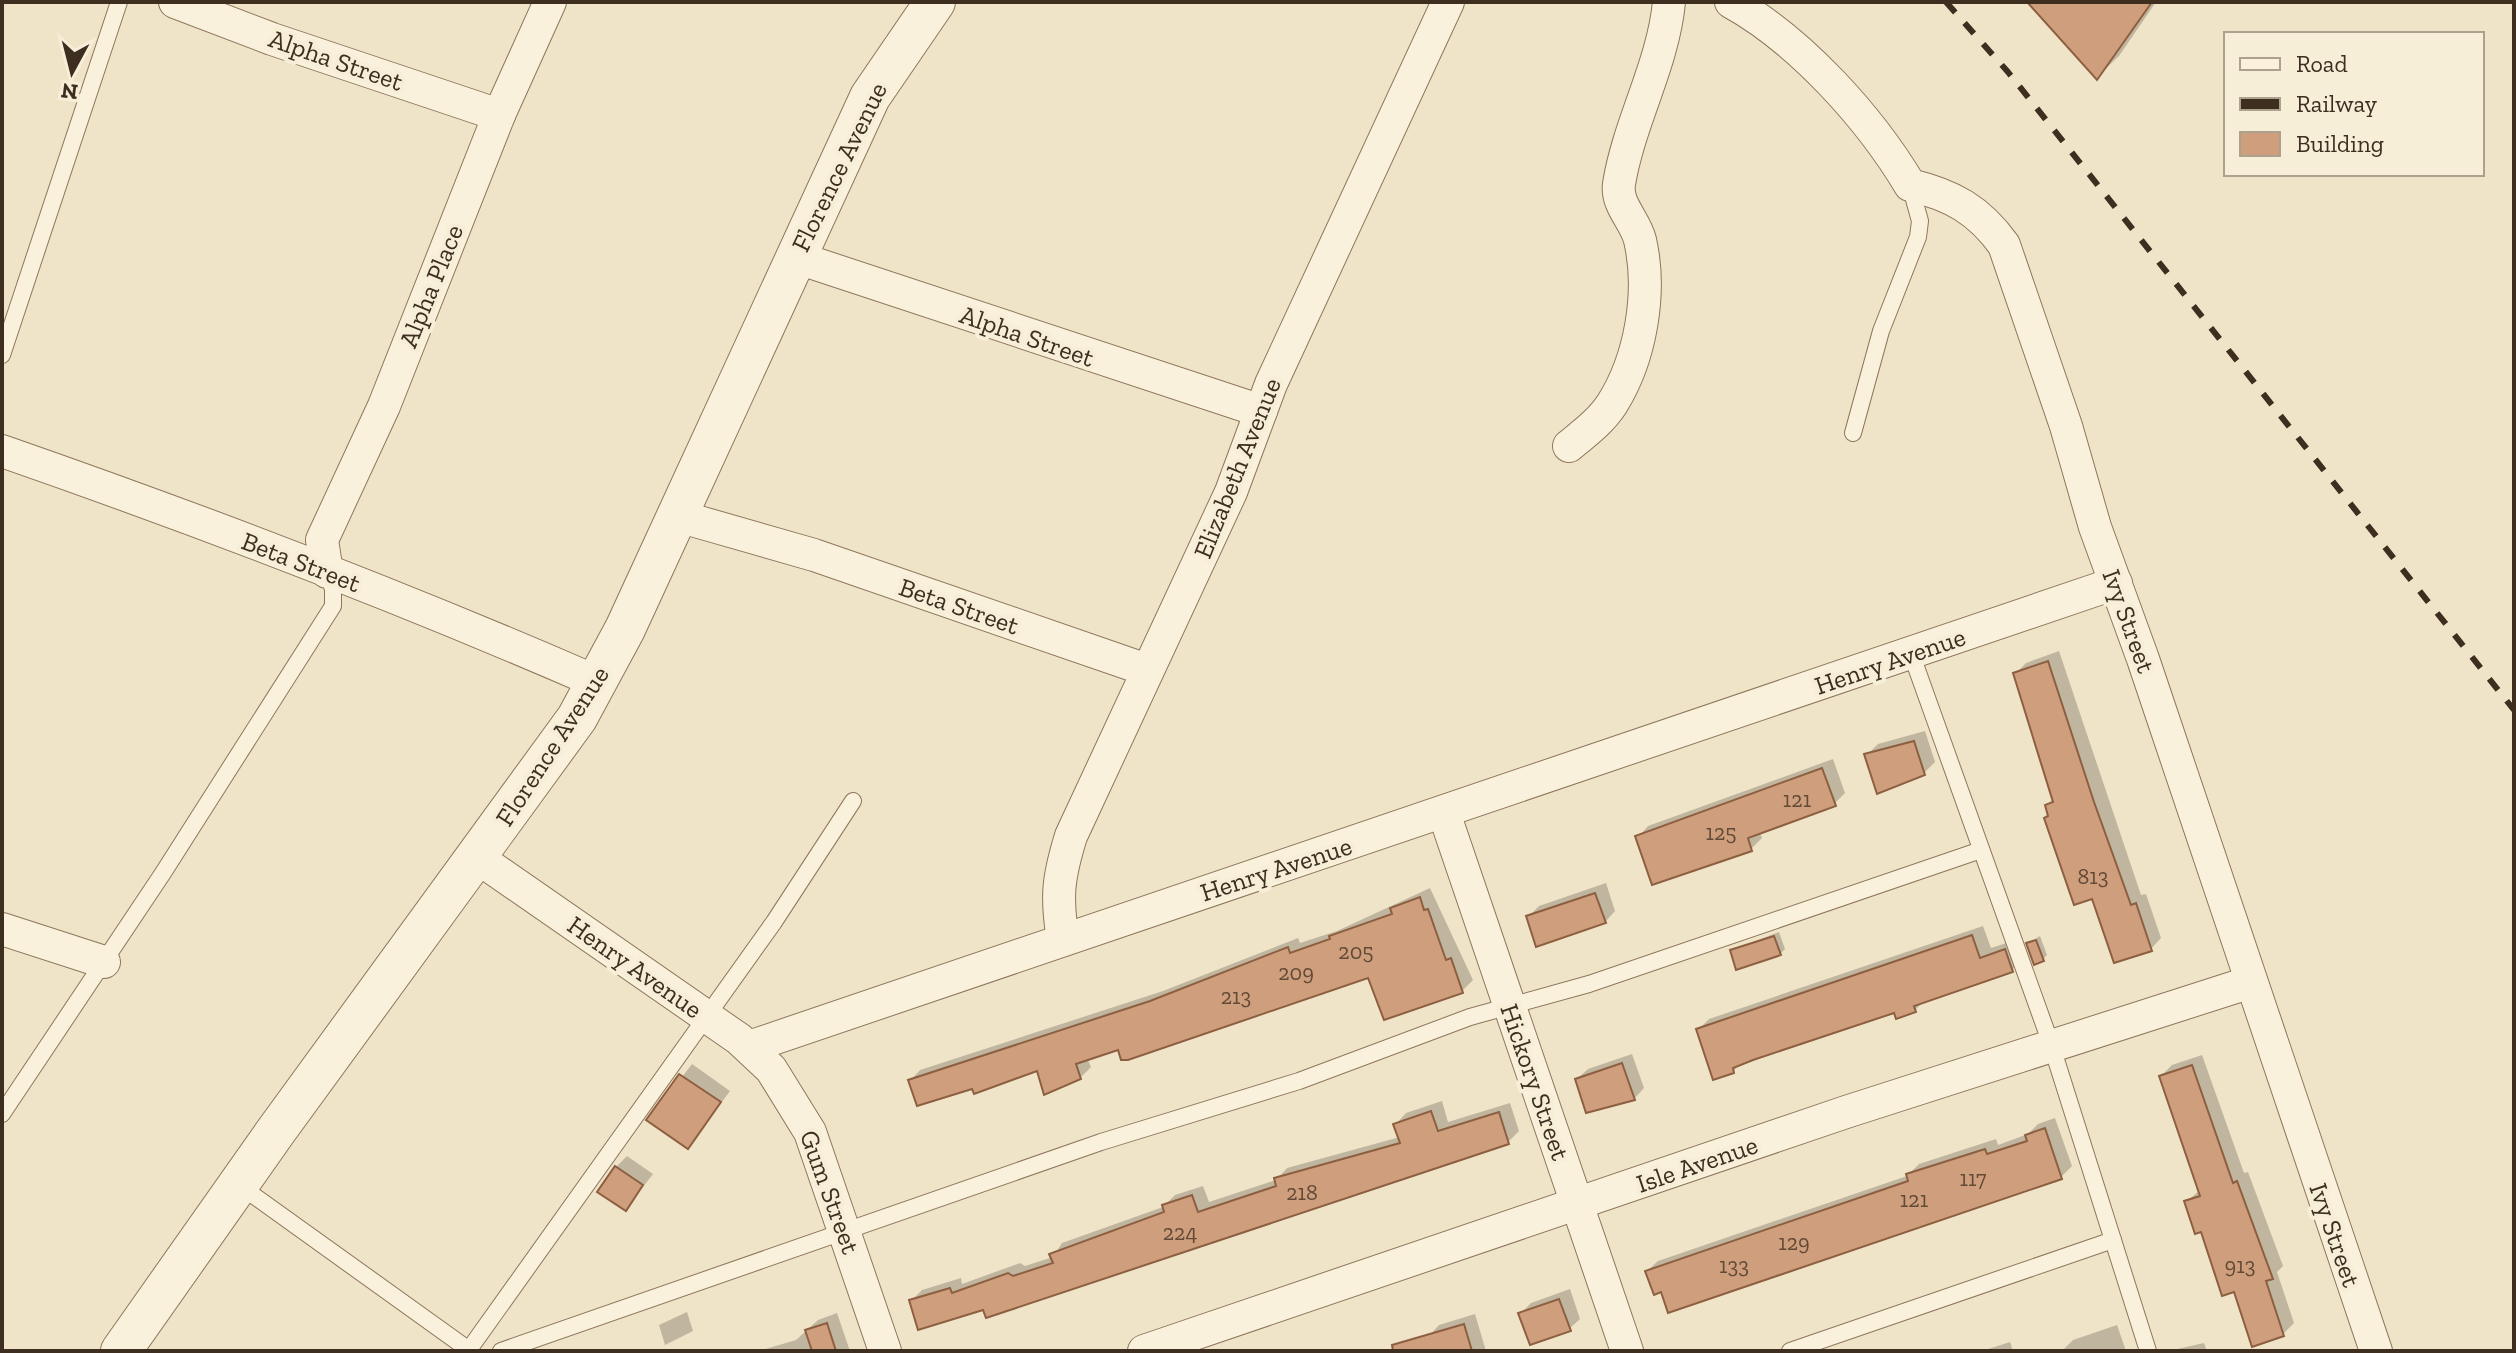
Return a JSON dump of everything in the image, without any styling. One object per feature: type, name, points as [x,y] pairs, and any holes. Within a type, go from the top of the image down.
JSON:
[{"type":"street","name":"Alpha Street","points":[[175,2],[272,39],[499,115]]},
{"type":"street","name":"Alpha Place","points":[[327,572],[322,540],[384,406],[499,115],[550,2]]},
{"type":"street","name":"Elizabeth Avenue","points":[[1063,940],[1056,901],[1062,864],[1071,836],[1231,492],[1261,411],[1448,2]]},
{"type":"street","points":[[1731,2],[1754,15],[1797,52],[1866,120],[1910,185]]},
{"type":"street","name":"Florence Avenue","points":[[121,1351],[238,1184],[577,718],[678,516],[870,97],[922,6]]},
{"type":"street","points":[[1569,446],[1597,423],[1612,405],[1636,346],[1644,304],[1645,263],[1637,231],[1621,202],[1618,189],[1676,7]]},
{"type":"street","name":"Ivy Street","points":[[1910,185],[1944,193],[1969,207],[1990,226],[2004,245],[2066,426],[2095,527],[2376,1351]]},
{"type":"street","name":"Alpha Street","points":[[795,257],[1261,411]]},
{"type":"street","name":"Beta Street","points":[[2,451],[152,503],[466,624],[597,682]]},
{"type":"street","name":"Beta Street","points":[[678,516],[814,555],[1147,670]]},
{"type":"street","name":"Henry Avenue","points":[[478,858],[749,1047],[2116,583]]},
{"type":"street","name":"Hickory Street","points":[[1444,813],[1627,1351]]},
{"type":"street","points":[[2,929],[104,962]]},
{"type":"street","name":"Isle Avenue","points":[[1144,1351],[1846,1112],[2251,982]]},
{"type":"street","name":"Gum Street","points":[[749,1047],[771,1069],[793,1099],[822,1161],[885,1351]]},
{"type":"lane","points":[[2,355],[119,2]]},
{"type":"lane","points":[[1853,433],[1881,331],[1918,237],[1920,221],[1910,185]]},
{"type":"lane","points":[[2,1114],[104,962],[333,606],[333,589],[327,572]]},
{"type":"lane","points":[[1911,653],[2052,1047],[2148,1351]]},
{"type":"lane","points":[[238,1184],[468,1350],[774,922],[853,801]]},
{"type":"lane","points":[[501,1351],[1101,1142],[1299,1081],[1470,1017],[1589,984],[1981,850]]},
{"type":"lane","points":[[1790,1351],[2113,1240]]},
{"type":"building","points":[[2027,2],[2152,2],[2097,80]]},
{"type":"building","points":[[2048,661],[2094,802],[2131,905],[2136,903],[2152,951],[2114,963],[2092,899],[2074,905],[2044,818],[2048,816],[2045,805],[2053,802],[2013,673]]},
{"type":"building","points":[[1914,741],[1925,775],[1877,794],[1864,754]]},
{"type":"building","points":[[1822,768],[1836,806],[1748,838],[1752,851],[1652,885],[1635,836]]},
{"type":"building","points":[[1595,893],[1606,923],[1536,947],[1526,916]]},
{"type":"building","points":[[1420,897],[1424,910],[1428,909],[1446,960],[1451,958],[1463,993],[1384,1020],[1368,978],[1128,1060],[1121,1060],[1118,1050],[1076,1064],[1081,1079],[1044,1095],[1037,1071],[974,1094],[972,1089],[917,1106],[908,1080],[1150,1001],[1288,947],[1290,953],[1330,939],[1329,936],[1392,914],[1390,908]]},
{"type":"building","points":[[1972,935],[1980,958],[2005,949],[2013,972],[1914,1006],[1916,1012],[1896,1019],[1894,1013],[1753,1060],[1733,1068],[1734,1073],[1713,1080],[1696,1029]]},
{"type":"building","points":[[1774,936],[1781,955],[1736,970],[1730,950]]},
{"type":"building","points":[[2036,940],[2044,961],[2034,965],[2026,943]]},
{"type":"building","points":[[1622,1063],[1635,1100],[1586,1113],[1575,1079]]},
{"type":"building","points":[[2192,1065],[2233,1183],[2237,1181],[2273,1279],[2266,1281],[2284,1336],[2252,1347],[2234,1292],[2222,1296],[2201,1232],[2195,1234],[2184,1201],[2200,1196],[2159,1076]]},
{"type":"building","points":[[679,1074],[721,1102],[688,1149],[646,1120]]},
{"type":"building","points":[[1431,1111],[1438,1131],[1499,1112],[1509,1144],[986,1318],[983,1310],[918,1330],[909,1300],[950,1288],[952,1293],[1008,1273],[1013,1276],[1053,1263],[1049,1254],[1164,1212],[1162,1205],[1192,1195],[1198,1212],[1276,1186],[1274,1178],[1400,1143],[1393,1124]]},
{"type":"building","points":[[2045,1128],[2062,1179],[1668,1313],[1661,1292],[1654,1295],[1645,1271],[1908,1181],[1906,1174],[1985,1149],[1987,1154],[2027,1141],[2025,1135]]},
{"type":"building","points":[[615,1166],[643,1185],[626,1211],[597,1192]]},
{"type":"building","points":[[1559,1299],[1571,1331],[1530,1345],[1518,1313]]},
{"type":"building","points":[[827,1323],[836,1351],[812,1351],[805,1330]]},
{"type":"building","points":[[1464,1324],[1472,1351],[1393,1351],[1392,1345]]},
{"type":"railway","points":[[1946,2],[2008,72],[2514,710]]}]
